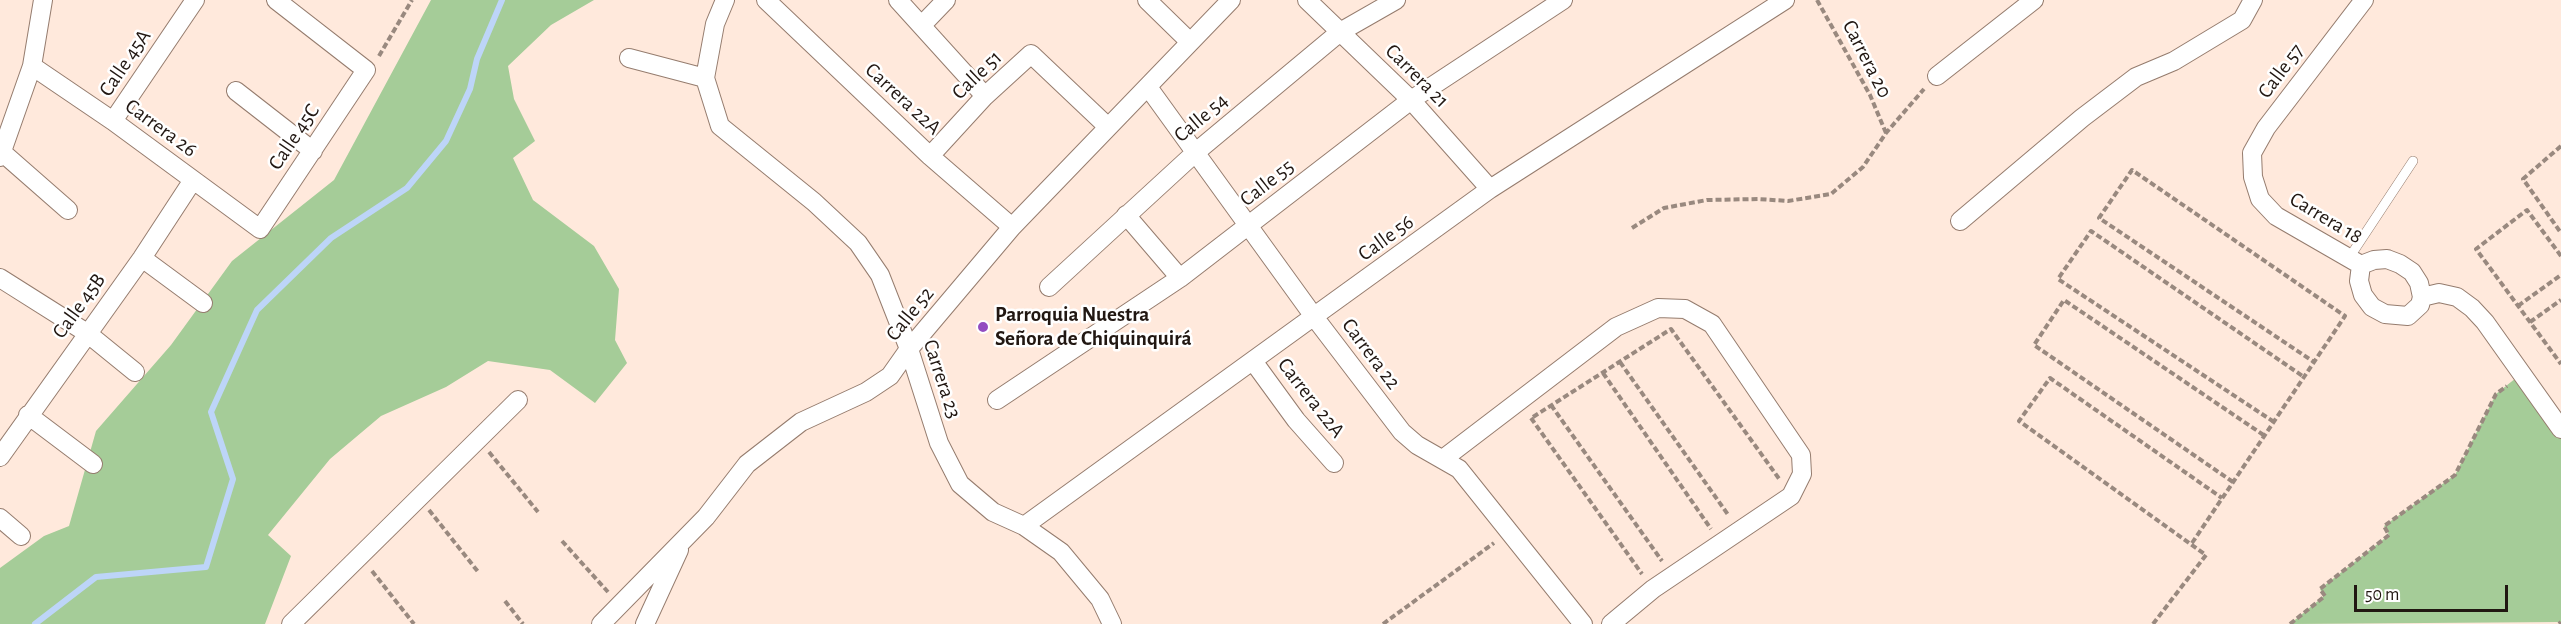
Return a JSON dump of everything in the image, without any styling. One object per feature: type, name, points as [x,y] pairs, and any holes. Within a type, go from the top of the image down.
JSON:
[{"type":"street","points":[[42,0],[32,66],[2,155],[68,210]]},
{"type":"street","name":"Calle 45A","points":[[113,121],[195,0]]},
{"type":"street","points":[[276,0],[366,70]]},
{"type":"street","points":[[629,58],[705,78],[715,24],[725,0]]},
{"type":"street","name":"Carrera 22A","points":[[766,0],[930,156],[1012,227]]},
{"type":"street","points":[[898,0],[986,96]]},
{"type":"street","points":[[922,25],[946,0]]},
{"type":"street","points":[[1147,0],[1190,42]]},
{"type":"street","name":"Calle 52","points":[[601,624],[683,541],[747,464],[801,422],[866,392],[890,376],[909,349],[1012,227],[1231,0]]},
{"type":"street","name":"Carrera 21","points":[[1306,0],[1411,100],[1490,189]]},
{"type":"street","name":"Calle 54","points":[[1049,287],[1196,152],[1340,32],[1396,0]]},
{"type":"street","name":"Calle 55","points":[[997,400],[1180,278],[1411,100],[1563,0]]},
{"type":"street","name":"Calle 56","points":[[1023,526],[1490,189],[1785,0]]},
{"type":"street","points":[[1937,76],[2034,0]]},
{"type":"street","points":[[1960,221],[2082,118],[2136,77],[2174,61],[2242,20],[2253,0]]},
{"type":"street","name":"Calle 57","points":[[2253,177],[2252,153],[2266,128],[2364,0]]},
{"type":"street","name":"Calle 51","points":[[930,156],[986,96],[1031,54],[1107,126]]},
{"type":"street","name":"Carrera 26","points":[[32,66],[113,121],[260,229]]},
{"type":"street","name":"Calle 45C","points":[[260,229],[366,70]]},
{"type":"street","name":"Carrera 23","points":[[705,78],[720,126],[814,202],[858,243],[880,275],[909,349],[939,443],[960,484],[993,512],[1023,526],[1061,552],[1100,599],[1112,624]]},
{"type":"street","name":"Carrera 22","points":[[1148,87],[1249,224],[1314,318],[1402,432],[1418,445],[1459,469],[1583,624]]},
{"type":"street","points":[[236,91],[312,151]]},
{"type":"street","name":"Carrera 18","points":[[2253,177],[2260,199],[2276,216],[2355,262],[2380,260],[2400,264],[2412,272],[2419,284],[2422,297],[2415,312],[2408,315],[2385,314],[2372,307],[2363,295],[2355,262]]},
{"type":"street","name":"Calle 45B","points":[[0,457],[142,258],[193,180]]},
{"type":"street","points":[[1126,215],[1180,278]]},
{"type":"street","points":[[142,258],[203,303]]},
{"type":"street","points":[[0,278],[87,333],[135,372]]},
{"type":"street","points":[[2422,297],[2439,293],[2457,297],[2472,308],[2485,322],[2561,429]]},
{"type":"street","points":[[1443,459],[1616,327],[1658,308],[1685,309],[1712,324],[1801,455],[1802,474],[1791,496],[1653,590],[1611,624]]},
{"type":"street","name":"Carrera 22A","points":[[1253,361],[1296,420],[1334,463]]},
{"type":"street","points":[[291,624],[518,400]]},
{"type":"street","points":[[28,415],[93,464]]},
{"type":"street","points":[[0,518],[21,536]]},
{"type":"street","points":[[645,624],[683,541]]},
{"type":"lane","points":[[2355,262],[2413,161]]},
{"type":"path","points":[[366,70],[383,51],[412,0]]},
{"type":"path","name":"Carrera 20","points":[[1817,0],[1870,94],[1886,134]]},
{"type":"path","points":[[1632,228],[1664,208],[1707,200],[1788,201],[1831,194],[1863,167],[1886,134],[1937,76]]},
{"type":"path","points":[[2561,146],[2523,179],[2561,232]]},
{"type":"path","points":[[2192,543],[2234,482],[2345,316],[2132,170],[2099,218],[2314,362]]},
{"type":"path","points":[[2561,256],[2527,210],[2476,249],[2561,364]]},
{"type":"path","points":[[2274,422],[2058,279],[2091,231],[2304,377]]},
{"type":"path","points":[[2518,306],[2561,275]]},
{"type":"path","points":[[2234,482],[2034,345],[2064,300],[2265,436]]},
{"type":"path","points":[[2530,322],[2561,300]]},
{"type":"path","points":[[1521,424],[1671,329],[1791,496]]},
{"type":"path","points":[[1620,362],[1740,531]]},
{"type":"path","points":[[1603,373],[1722,544]]},
{"type":"path","points":[[2290,624],[2325,596],[2320,589],[2389,535],[2384,526],[2455,475],[2496,394],[2522,374]]},
{"type":"path","points":[[2153,624],[2206,555],[2019,421],[2050,378],[2222,498]]},
{"type":"path","points":[[1551,405],[1673,576]]},
{"type":"path","points":[[1531,418],[1653,590]]},
{"type":"path","points":[[478,439],[538,512]]},
{"type":"path","points":[[419,497],[479,573]]},
{"type":"path","points":[[1383,624],[1509,532]]},
{"type":"path","points":[[562,541],[619,604]]},
{"type":"path","points":[[360,556],[414,624]]},
{"type":"path","points":[[505,601],[523,624]]},
{"type":"green space","points":[[431,0],[594,0],[551,25],[508,66],[514,99],[535,141],[513,158],[533,200],[594,246],[619,289],[615,340],[627,363],[595,403],[550,370],[488,361],[446,387],[381,416],[330,459],[268,535],[291,556],[265,624],[0,624],[0,568],[44,536],[69,526],[96,431],[171,345],[232,261],[334,180]]},
{"type":"green space","points":[[2521,374],[2561,429],[2561,622],[2290,624],[2324,596],[2320,589],[2389,535],[2384,526],[2455,475],[2496,394]]},
{"type":"waterway","points":[[35,624],[96,577],[206,567],[233,479],[211,412],[257,310],[331,238],[407,188],[446,141],[470,89],[477,59],[502,0]]},
{"type":"place","name":"Parroquia Nuestra Señora de Chiquinquirá","points":[[983,327]]}]
